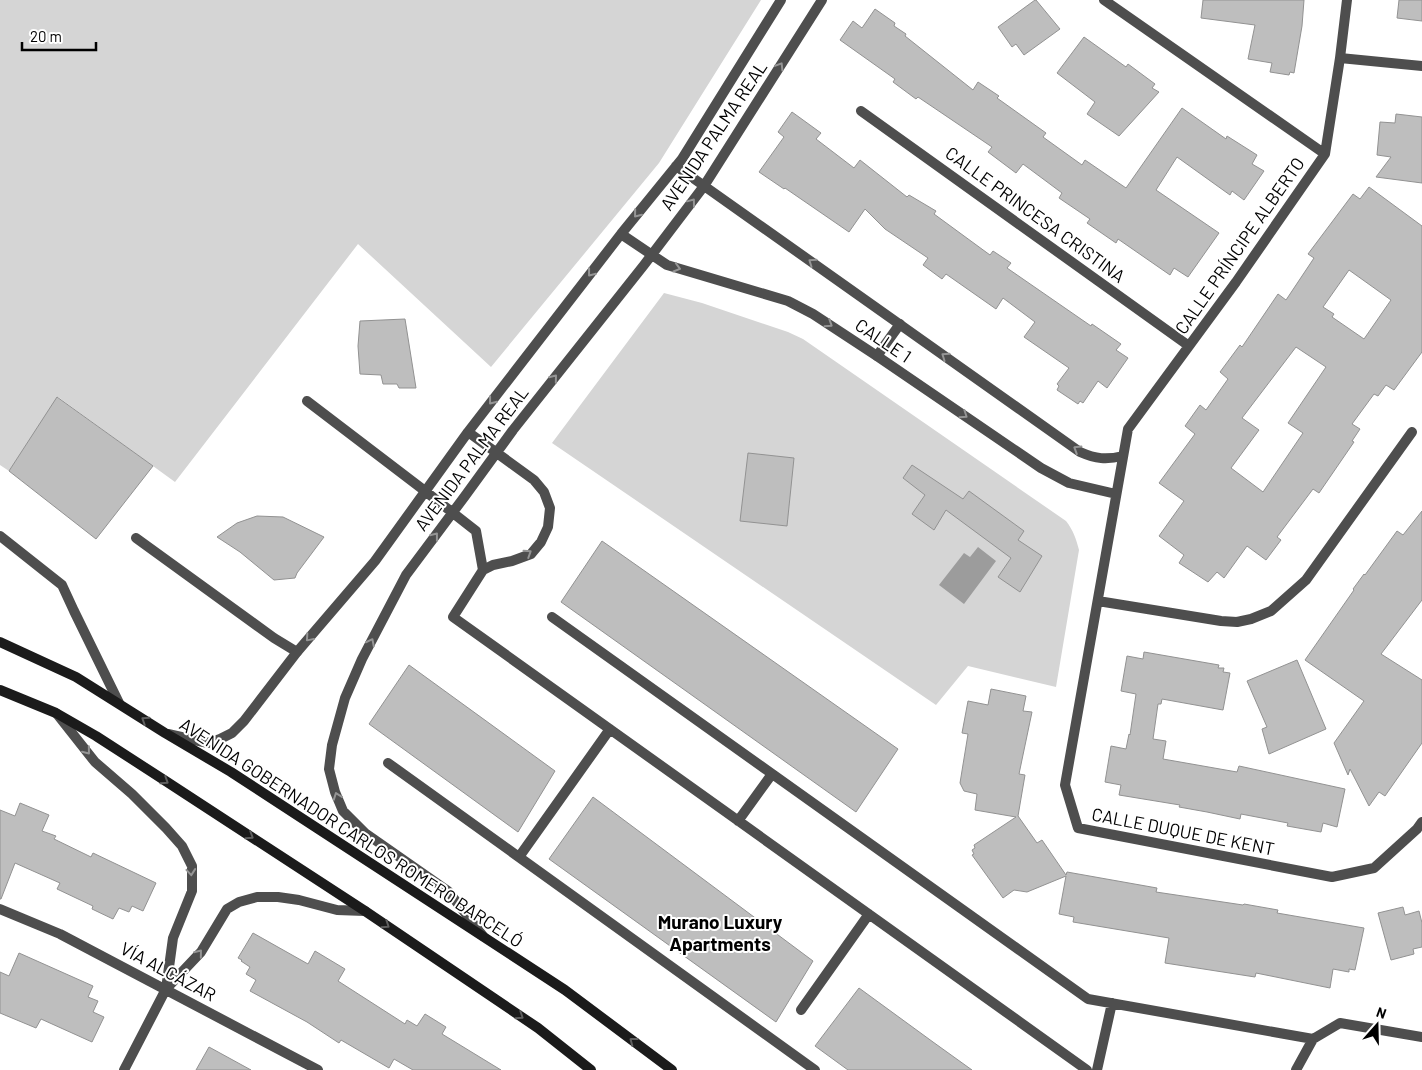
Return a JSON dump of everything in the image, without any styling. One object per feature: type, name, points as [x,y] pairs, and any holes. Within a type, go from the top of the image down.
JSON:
[{"type":"main road","name":"AVENIDA GOBERNADOR CARLOS ROMERO BARCELÓ","points":[[0,642],[76,677],[231,772],[566,990],[672,1070]]},
{"type":"main road","points":[[0,690],[56,713],[96,736],[365,911],[538,1028],[591,1070]]},
{"type":"street","name":"AVENIDA PALMA REAL","points":[[297,652],[375,561],[468,432],[676,166],[781,0]]},
{"type":"street","name":"AVENIDA PALMA REAL","points":[[484,936],[448,891],[365,833],[343,811],[335,792],[329,769],[332,745],[345,698],[362,659],[406,575],[513,430],[652,255],[704,186],[822,0]]},
{"type":"street","points":[[1104,0],[1325,154]]},
{"type":"street","name":"CALLE PRÍNCIPE ALBERTO","points":[[1116,494],[1128,429],[1236,282],[1325,154],[1347,0]]},
{"type":"street","points":[[1340,58],[1422,66]]},
{"type":"street","name":"CALLE PRINCESA CRISTINA","points":[[862,111],[1189,346]]},
{"type":"street","name":"CALLE 1","points":[[676,166],[1080,452],[1095,458],[1112,459],[1123,456]]},
{"type":"street","name":"CALLE 1","points":[[621,234],[667,265],[788,301],[813,314],[1041,468],[1069,483],[1116,494]]},
{"type":"street","points":[[877,356],[900,324]]},
{"type":"street","points":[[307,401],[476,531],[484,570]]},
{"type":"street","points":[[468,432],[534,480],[544,492],[550,508],[548,527],[541,542],[531,554],[512,562],[493,564],[484,570],[453,617],[1087,1070]]},
{"type":"street","points":[[1098,601],[1221,622],[1237,622],[1251,619],[1270,611],[1306,580],[1412,432]]},
{"type":"street","name":"CALLE DUQUE DE KENT","points":[[1116,494],[1065,785],[1078,828],[1332,877],[1374,868],[1418,829],[1422,822]]},
{"type":"street","points":[[0,536],[62,585],[119,703]]},
{"type":"street","points":[[136,538],[274,638],[297,652],[244,721],[232,733],[208,743],[165,733]]},
{"type":"street","points":[[552,617],[1088,999],[1313,1039]]},
{"type":"street","points":[[56,713],[96,762],[166,828],[182,846],[192,866],[192,891],[173,938],[166,989]]},
{"type":"street","points":[[519,857],[610,729]]},
{"type":"street","points":[[388,764],[816,1070]]},
{"type":"street","points":[[738,821],[772,774]]},
{"type":"street","points":[[124,1070],[166,989],[201,952],[227,909],[239,902],[257,897],[278,896],[337,910],[365,911]]},
{"type":"street","name":"VÍA ALCÁZAR","points":[[0,909],[60,934],[318,1070]]},
{"type":"street","points":[[801,1010],[869,914]]},
{"type":"street","points":[[1097,1070],[1112,1004]]},
{"type":"street","points":[[1296,1070],[1313,1039],[1340,1023],[1422,1037]]},
{"type":"shaded area","points":[[0,0],[761,0],[659,163],[491,367],[358,244],[175,482],[58,397],[9,471],[0,465]]},
{"type":"shaded area","points":[[664,293],[702,303],[788,332],[803,339],[1066,521],[1074,534],[1079,550],[1056,687],[968,666],[936,705],[552,443]]},
{"type":"shaded area","points":[[978,547],[996,561],[964,604],[939,585],[964,553],[970,557]]},
{"type":"building","points":[[1035,0],[1060,29],[1024,55],[1016,44],[1012,47],[998,27]]},
{"type":"building","points":[[1203,0],[1304,0],[1302,26],[1294,73],[1290,72],[1289,75],[1270,72],[1272,63],[1248,59],[1255,25],[1201,18]]},
{"type":"building","points":[[1399,0],[1422,0],[1422,21],[1397,18]]},
{"type":"building","points":[[875,9],[895,23],[894,26],[906,34],[905,36],[973,90],[978,82],[1046,133],[1043,137],[1082,165],[1085,160],[1126,188],[1182,108],[1226,139],[1227,136],[1257,155],[1252,164],[1264,171],[1244,200],[1232,191],[1230,195],[1177,157],[1156,190],[1219,233],[1188,277],[1174,268],[1170,275],[1118,239],[1116,243],[1087,223],[1090,219],[1059,198],[1062,193],[1023,164],[1016,173],[988,152],[992,147],[918,97],[916,99],[893,82],[895,79],[840,40],[853,21],[862,28]]},
{"type":"building","points":[[1084,37],[1126,67],[1128,64],[1155,84],[1152,88],[1159,92],[1119,136],[1087,114],[1095,102],[1057,73]]},
{"type":"building","points":[[792,112],[821,133],[816,139],[854,168],[860,160],[907,197],[909,195],[936,211],[934,214],[990,255],[993,251],[1011,263],[1007,268],[1091,326],[1092,324],[1121,344],[1116,350],[1128,358],[1107,388],[1098,381],[1083,403],[1080,401],[1078,404],[1057,390],[1059,386],[1057,384],[1069,368],[1024,337],[1035,322],[1003,298],[996,309],[946,274],[942,279],[923,265],[928,258],[885,229],[865,209],[849,232],[759,172],[784,137],[778,132]]},
{"type":"building","points":[[1396,114],[1422,117],[1422,183],[1376,177],[1391,157],[1377,155],[1380,122],[1395,123]]},
{"type":"building","points":[[1369,187],[1422,226],[1422,352],[1394,390],[1386,385],[1378,396],[1374,394],[1352,424],[1360,429],[1352,441],[1354,442],[1319,493],[1313,489],[1277,537],[1281,540],[1266,560],[1247,546],[1224,578],[1217,572],[1208,582],[1179,563],[1184,555],[1159,536],[1184,501],[1159,483],[1195,434],[1185,426],[1200,405],[1206,410],[1228,379],[1220,372],[1240,345],[1242,347],[1278,294],[1286,300],[1314,258],[1308,254],[1353,194],[1360,199]],"holes":[[[1349,270],[1391,300],[1364,339],[1332,317],[1334,314],[1323,307]],[[1296,347],[1326,367],[1288,423],[1303,433],[1263,492],[1231,468],[1259,430],[1242,418]]]},
{"type":"building","points":[[405,319],[416,388],[399,388],[397,384],[383,384],[381,375],[360,374],[358,346],[360,321]]},
{"type":"building","points":[[57,397],[153,466],[96,539],[9,471]]},
{"type":"building","points":[[748,453],[794,458],[787,526],[740,521]]},
{"type":"building","points":[[912,465],[963,499],[969,491],[1024,531],[1018,540],[1042,556],[1020,592],[998,577],[1011,558],[946,510],[934,530],[912,514],[925,495],[903,478]]},
{"type":"building","points":[[1422,511],[1422,600],[1381,654],[1422,680],[1422,743],[1385,796],[1379,792],[1369,806],[1350,769],[1348,775],[1334,743],[1364,701],[1305,660],[1353,589],[1397,531],[1403,535]]},
{"type":"building","points":[[257,516],[283,517],[324,537],[295,578],[274,580],[240,552],[217,537],[237,523]]},
{"type":"building","points":[[602,541],[898,749],[856,812],[561,602]]},
{"type":"building","points":[[1144,652],[1219,665],[1218,668],[1224,668],[1223,672],[1230,673],[1223,710],[1162,699],[1161,704],[1158,704],[1153,739],[1166,741],[1163,759],[1237,772],[1239,766],[1345,789],[1337,827],[1323,823],[1321,832],[1287,826],[1288,823],[1241,814],[1240,819],[1179,807],[1180,805],[1119,795],[1121,785],[1105,782],[1111,746],[1126,749],[1136,694],[1121,691],[1127,656],[1143,659]]},
{"type":"building","points":[[1297,660],[1326,729],[1269,754],[1262,729],[1267,727],[1247,681]]},
{"type":"building","points":[[409,665],[555,771],[518,832],[369,724]]},
{"type":"building","points":[[991,689],[1026,696],[1023,711],[1032,712],[1019,774],[1025,775],[1018,816],[1037,843],[1042,840],[1066,875],[1067,872],[1157,888],[1156,892],[1244,904],[1278,910],[1277,913],[1364,928],[1355,970],[1349,969],[1349,972],[1333,969],[1330,988],[1256,973],[1255,977],[1165,963],[1169,938],[1073,922],[1074,917],[1059,914],[1066,876],[1027,892],[1014,890],[1003,898],[972,855],[974,854],[972,850],[975,848],[974,845],[1016,817],[975,810],[977,794],[964,791],[960,783],[968,734],[962,733],[968,701],[988,705]]},
{"type":"building","points":[[593,797],[813,961],[776,1022],[549,859]]},
{"type":"building","points":[[20,803],[49,815],[42,831],[56,836],[54,839],[91,857],[93,853],[156,883],[143,911],[132,906],[129,912],[119,908],[113,919],[92,909],[93,906],[57,889],[60,883],[15,863],[0,899],[0,810],[15,816]]},
{"type":"building","points":[[1403,907],[1405,915],[1419,911],[1422,923],[1422,947],[1413,949],[1414,954],[1391,960],[1378,913]]},
{"type":"building","points":[[253,933],[308,964],[315,951],[345,969],[338,981],[405,1024],[407,1020],[417,1026],[425,1014],[446,1027],[442,1034],[501,1070],[413,1070],[394,1059],[389,1068],[341,1040],[339,1043],[307,1022],[250,991],[256,980],[246,974],[250,967],[238,958]]},
{"type":"building","points":[[19,953],[93,986],[88,997],[98,1001],[93,1012],[104,1017],[92,1042],[41,1019],[36,1028],[0,1013],[0,972],[9,976]]},
{"type":"building","points":[[859,988],[972,1070],[848,1070],[815,1046]]},
{"type":"building","points":[[209,1047],[251,1070],[196,1070]]},
{"type":"district","name":"Murano Luxury Apartments","points":[[720,933]]}]
